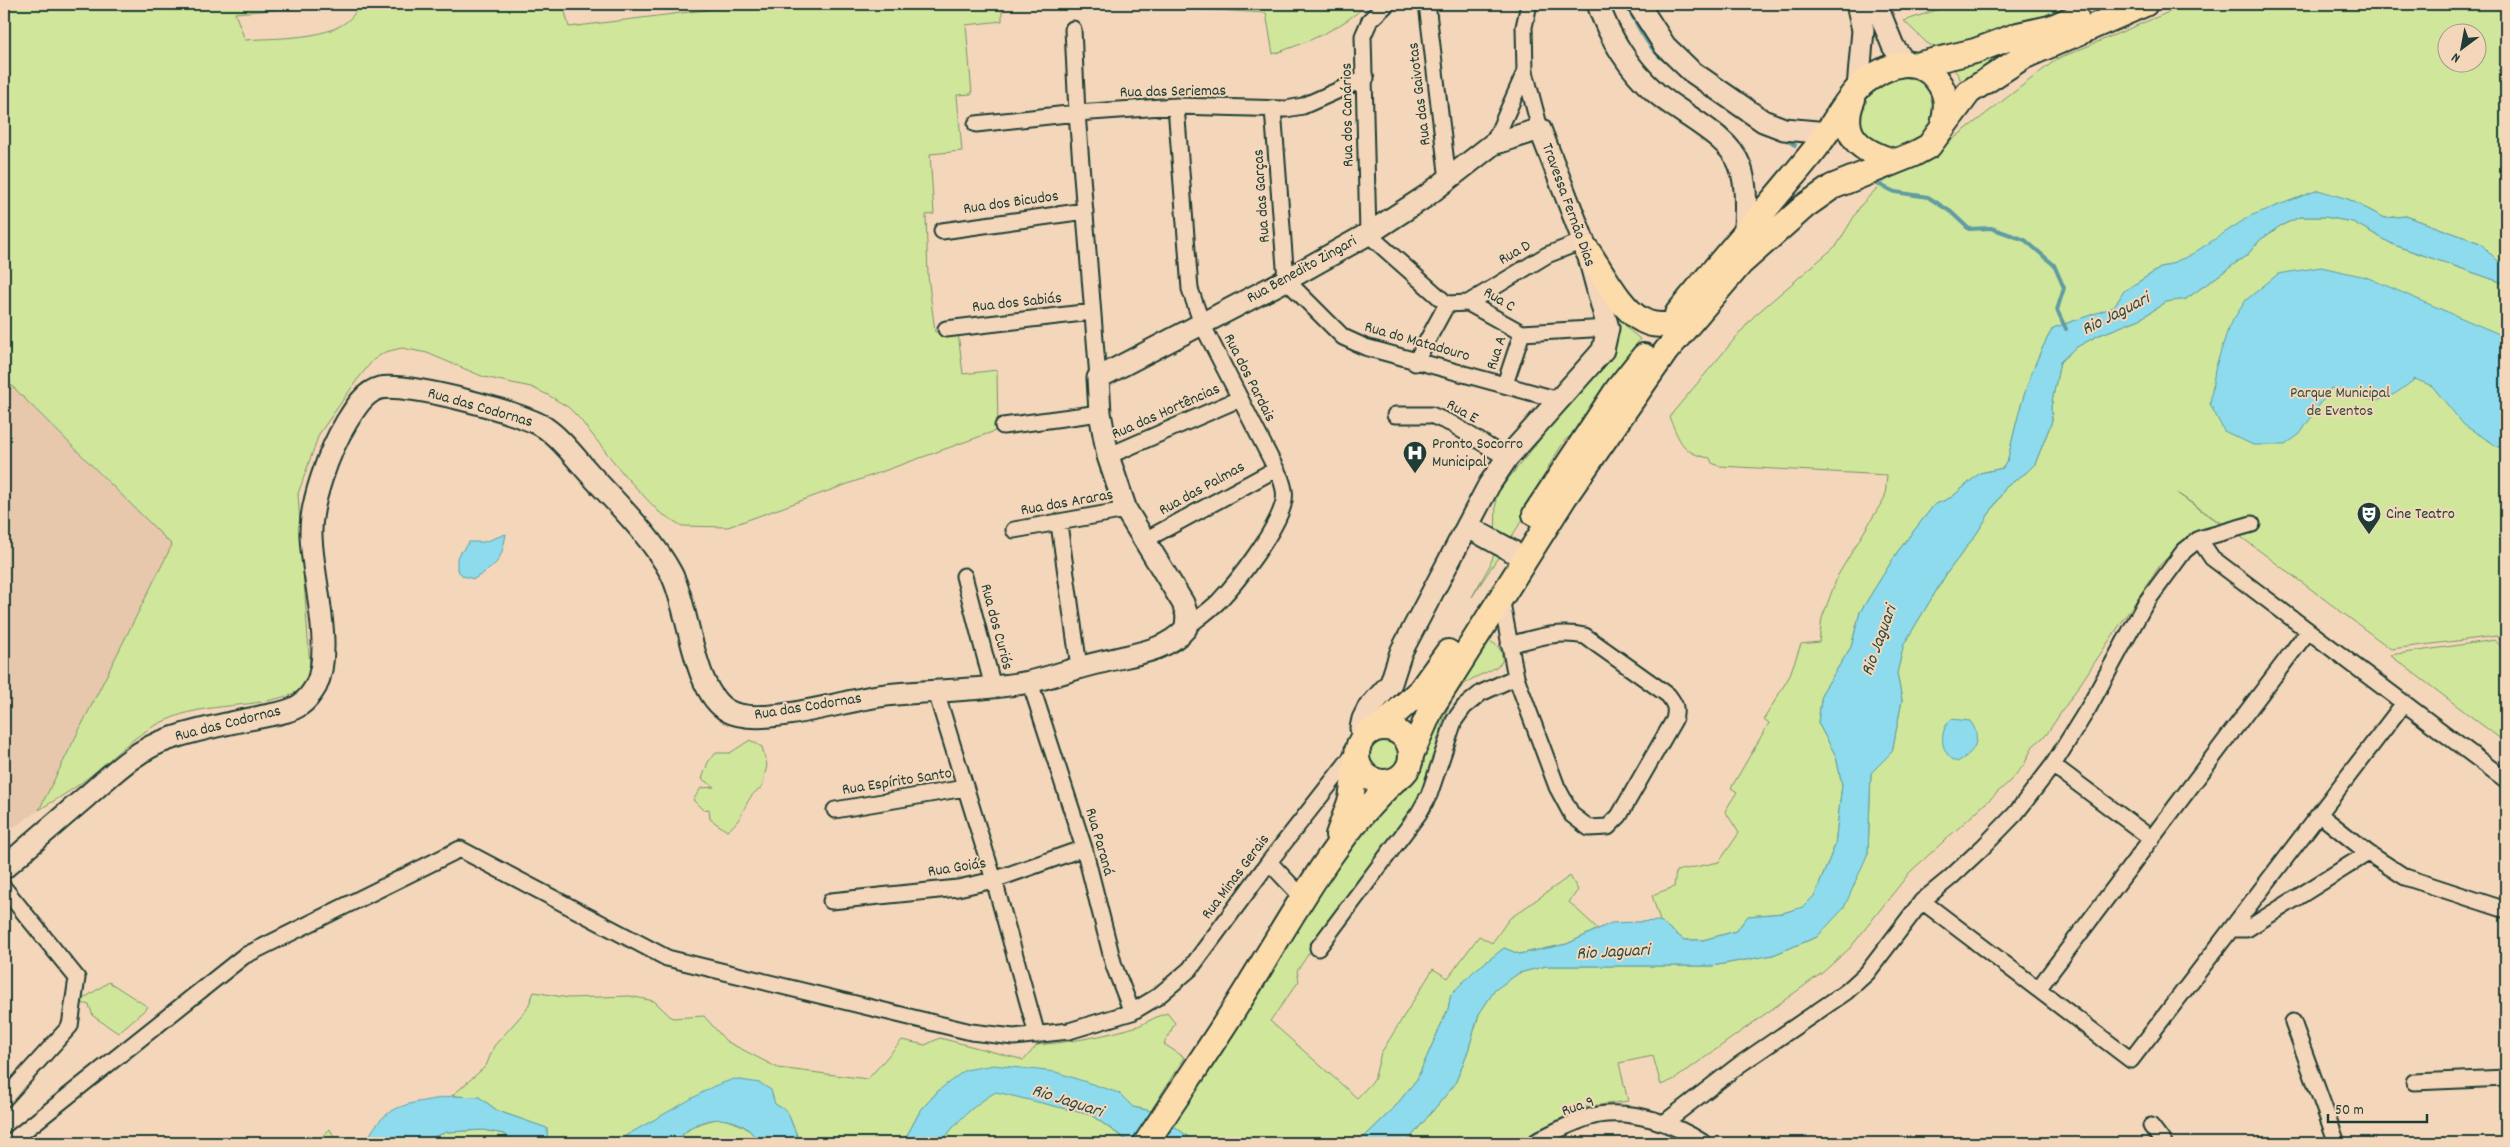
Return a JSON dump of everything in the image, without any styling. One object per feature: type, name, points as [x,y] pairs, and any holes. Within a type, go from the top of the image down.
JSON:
[{"type":"main road","points":[[1330,855],[1351,798],[1364,743],[1420,691],[1433,675],[1508,548],[1552,487],[1617,390],[1668,325],[1828,133],[1858,88],[1878,73],[1975,51],[2018,35],[2050,28],[2109,4]]},
{"type":"main road","points":[[1146,1143],[1330,855],[1366,810],[1407,770],[1411,755],[1432,707],[1564,498],[1666,351],[1741,263],[1805,206],[1832,187],[1914,154],[1929,146],[1942,131],[1969,92],[2023,57],[2145,4]]},
{"type":"main road","points":[[1913,64],[1941,85],[1947,100],[1942,131]]},
{"type":"main road","points":[[1858,88],[1848,110],[1847,119],[1852,136],[1861,147],[1876,155],[1894,161]]},
{"type":"main road","points":[[1585,246],[1628,309],[1639,319],[1651,324],[1668,325]]},
{"type":"main road","points":[[1364,743],[1398,732],[1405,738],[1411,755]]},
{"type":"main road","points":[[1364,743],[1364,773],[1371,779],[1387,782],[1395,780]]},
{"type":"street","name":"Rua dos Canários","points":[[1368,234],[1366,78],[1363,36],[1366,27],[1387,4]]},
{"type":"street","name":"Rua das Gaivotas","points":[[1427,4],[1448,180]]},
{"type":"street","points":[[1529,4],[1524,27],[1525,72],[1540,129]]},
{"type":"street","points":[[1598,4],[1625,59],[1655,92],[1730,148],[1740,165],[1745,187],[1745,234]]},
{"type":"street","points":[[1638,4],[1665,46],[1691,71],[1723,94],[1763,121],[1784,130],[1828,133]]},
{"type":"street","points":[[1857,4],[1862,30],[1858,88]]},
{"type":"street","points":[[1876,4],[1893,46],[1913,64]]},
{"type":"street","points":[[1073,29],[1077,113],[1100,413],[1108,456],[1126,510],[1183,603],[1187,615],[1186,628]]},
{"type":"street","points":[[1493,144],[1525,72]]},
{"type":"street","name":"Rua das Seriemas","points":[[976,124],[1077,113],[1176,106],[1273,109],[1303,106],[1366,78]]},
{"type":"street","name":"Rua dos Pardais","points":[[1176,106],[1190,289],[1202,324],[1276,469],[1285,491],[1283,504],[1277,519],[1243,572],[1219,601],[1186,628]]},
{"type":"street","name":"Rua das Garças","points":[[1273,109],[1286,280]]},
{"type":"street","name":"Travessa Fernão Dias","points":[[1493,144],[1540,129],[1585,246],[1608,328]]},
{"type":"street","name":"Rua Benedito Zingari","points":[[1098,378],[1286,280],[1368,234],[1448,180],[1493,144]]},
{"type":"street","name":"Rua dos Bicudos","points":[[942,231],[1085,211]]},
{"type":"street","points":[[1368,234],[1448,304],[1415,363]]},
{"type":"street","name":"Rua D","points":[[1468,303],[1547,255],[1585,246]]},
{"type":"street","name":"Rua do Matadouro","points":[[1286,280],[1342,337],[1365,347],[1415,363],[1505,384],[1559,400]]},
{"type":"street","name":"Rua C","points":[[1448,304],[1468,303],[1522,333],[1608,328]]},
{"type":"street","name":"Rua dos Sabiás","points":[[946,329],[1092,312]]},
{"type":"street","points":[[1364,743],[1361,728],[1363,719],[1368,709],[1391,683],[1401,652],[1489,485],[1507,458],[1603,350],[1608,328]]},
{"type":"street","name":"Rua A","points":[[1505,384],[1522,333]]},
{"type":"street","name":"Rua das Codornas","points":[[4,868],[122,766],[148,747],[199,730],[298,707],[312,694],[323,663],[311,532],[314,506],[334,443],[365,396],[377,388],[394,387],[444,395],[522,417],[543,426],[637,525],[670,572],[680,593],[694,650],[707,688],[716,702],[728,712],[744,717],[767,717],[883,695],[993,687],[1030,682],[1079,667],[1158,648],[1179,637],[1186,628]]},
{"type":"street","name":"Rua das Hortências","points":[[1108,456],[1239,399]]},
{"type":"street","points":[[1003,426],[1100,413]]},
{"type":"street","name":"Rua E","points":[[1394,415],[1431,415],[1452,424],[1507,458]]},
{"type":"street","name":"Rua das Palmas","points":[[1145,540],[1276,469]]},
{"type":"street","name":"Rua das Araras","points":[[1014,530],[1059,524],[1126,510]]},
{"type":"street","points":[[1059,524],[1079,667]]},
{"type":"street","points":[[1664,1123],[1739,1065],[1846,992],[1867,973],[1922,901],[1950,878],[2016,813],[2053,766],[2089,707],[2145,604],[2171,566],[2184,551],[2199,539],[2252,524]]},
{"type":"street","points":[[1468,527],[1508,548]]},
{"type":"street","points":[[2199,539],[2212,558],[2506,780]]},
{"type":"street","points":[[1456,550],[1508,548]]},
{"type":"street","name":"Rua dos Curiós","points":[[964,576],[993,687]]},
{"type":"street","points":[[1501,598],[1509,645],[1516,677],[1557,787],[1572,816],[1589,828],[1608,827],[1619,816],[1674,720],[1677,711],[1675,704],[1668,695],[1585,636],[1568,633],[1554,634],[1509,645]]},
{"type":"street","points":[[2038,989],[2308,631]]},
{"type":"street","points":[[1318,948],[1419,813],[1429,795],[1454,721],[1464,707],[1481,693],[1516,677]]},
{"type":"street","name":"Rua Paraná","points":[[1030,682],[1084,848],[1114,966],[1132,1012]]},
{"type":"street","points":[[936,692],[994,880],[1038,1035]]},
{"type":"street","points":[[1922,901],[2131,1060],[2404,703]]},
{"type":"street","name":"Rua Minas Gerais","points":[[9,1143],[244,956],[460,849],[667,958],[971,1032],[1014,1037],[1087,1027],[1132,1012],[1157,997],[1190,969],[1269,862],[1364,743]]},
{"type":"street","points":[[2053,766],[2152,839]]},
{"type":"street","name":"Rua Espírito Santo","points":[[835,810],[965,788]]},
{"type":"street","points":[[2319,814],[2368,853],[2405,877],[2506,910]]},
{"type":"street","name":"Rua Goiás","points":[[831,901],[958,888],[994,880],[1084,848]]},
{"type":"street","points":[[2231,929],[2247,929],[2368,853]]},
{"type":"street","points":[[1269,862],[1303,898]]},
{"type":"street","points":[[4,888],[77,978],[70,1026],[4,1099]]},
{"type":"street","points":[[2293,1022],[2337,1143]]},
{"type":"street","points":[[2414,1082],[2506,1078]]},
{"type":"street","name":"Rua 9","points":[[1534,1143],[1597,1115],[1634,1116],[1664,1123],[1704,1143]]},
{"type":"street","points":[[2151,1126],[2164,1143]]},
{"type":"shaded area","points":[[4,378],[172,545],[39,810],[4,834]]},
{"type":"green space","points":[[4,4],[324,4],[321,6],[235,13],[245,40],[293,37],[327,31],[341,25],[352,16],[359,4],[563,4],[569,27],[753,4],[1002,4],[1002,21],[966,25],[972,94],[957,95],[962,151],[930,154],[934,214],[926,215],[928,276],[935,332],[958,332],[963,374],[997,370],[998,430],[728,527],[682,526],[659,512],[625,476],[579,418],[568,407],[548,395],[531,387],[484,377],[427,353],[402,348],[385,352],[373,360],[319,434],[298,494],[310,668],[304,688],[273,700],[190,712],[159,723],[135,738],[76,787],[39,810],[172,545],[4,378]]},
{"type":"green space","points":[[1109,4],[1367,4],[1347,20],[1323,34],[1273,54],[1266,13]]},
{"type":"green space","points":[[1947,4],[2088,4],[2068,12],[1941,51],[1927,43],[1904,21],[1948,6]]},
{"type":"green space","points":[[2188,4],[2506,4],[2506,263],[2498,261],[2480,243],[2406,216],[2385,218],[2348,199],[2162,267],[2124,291],[2115,307],[2053,328],[2031,375],[2020,408],[2008,459],[2003,468],[1980,473],[1952,497],[1934,505],[1898,551],[1860,612],[1851,647],[1822,693],[1818,723],[1836,756],[1842,785],[1835,845],[1815,895],[1803,907],[1783,913],[1748,916],[1736,931],[1703,940],[1684,940],[1660,921],[1652,895],[1674,887],[1676,871],[1719,862],[1739,833],[1725,811],[1737,792],[1731,788],[1769,723],[1764,719],[1789,677],[1801,644],[1819,642],[1822,618],[1838,575],[1885,497],[1887,475],[1719,466],[1712,463],[1710,458],[1688,450],[1679,439],[1669,417],[1754,316],[1837,245],[1861,205],[1882,183],[1944,146],[2057,59]]},
{"type":"green space","points":[[2056,39],[1964,90],[1959,76],[1949,63]]},
{"type":"green space","points":[[1902,77],[1924,84],[1933,95],[1934,111],[1929,132],[1900,150],[1871,144],[1860,127],[1858,115],[1860,106],[1870,92],[1877,87],[1885,82]]},
{"type":"green space","name":"Parque Municipal de Eventos","points":[[2300,217],[2325,217],[2353,222],[2394,245],[2506,284],[2506,647],[2497,636],[2391,649],[2237,534],[2177,493],[2220,524],[2188,540],[2160,565],[2046,735],[2033,746],[2024,765],[2010,781],[1910,872],[1850,948],[1822,973],[1675,1079],[1661,1085],[1653,1056],[1619,1063],[1628,1101],[1579,1108],[1521,1143],[1406,1143],[1455,1084],[1468,1051],[1479,1014],[1495,989],[1519,973],[1546,966],[1712,966],[1773,955],[1817,937],[1868,853],[1871,773],[1892,752],[1902,700],[1897,673],[1904,644],[1947,573],[1977,533],[2006,487],[2035,464],[2052,421],[2051,407],[2060,362],[2075,348],[2097,336],[2140,319],[2166,302],[2186,299],[2247,255],[2260,240],[2280,226]]},
{"type":"green space","points":[[1615,311],[1629,330],[1640,339],[1582,428],[1565,440],[1547,469],[1546,484],[1472,597],[1490,565],[1495,551],[1496,494],[1613,349],[1619,326]]},
{"type":"green space","points":[[1487,640],[1499,648],[1502,654],[1502,662],[1492,670],[1469,681],[1459,690],[1445,716],[1424,789],[1417,803],[1328,925],[1297,971],[1299,981],[1270,1021],[1357,1098],[1374,1080],[1381,1053],[1433,969],[1448,978],[1479,936],[1492,943],[1509,919],[1570,876],[1578,890],[1569,902],[1598,929],[1567,944],[1519,954],[1504,948],[1451,994],[1448,1009],[1417,1079],[1394,1108],[1358,1143],[1196,1143],[1168,1121],[1368,822],[1411,783],[1420,769],[1432,713]]},
{"type":"green space","points":[[2495,640],[2506,652],[2506,743],[2390,655]]},
{"type":"green space","points":[[1384,739],[1396,744],[1401,756],[1396,768],[1384,773],[1372,768],[1367,756],[1372,744]]},
{"type":"green space","points":[[750,740],[762,747],[767,765],[762,787],[751,797],[738,820],[727,831],[710,819],[709,809],[703,810],[693,800],[701,788],[714,787],[702,779],[708,762],[716,753],[730,753]]},
{"type":"green space","points":[[109,982],[148,1007],[118,1033],[93,1016],[89,1005],[78,1002]]},
{"type":"green space","points":[[534,992],[569,998],[630,996],[654,1001],[672,1018],[704,1016],[726,1041],[778,1068],[868,1079],[902,1040],[925,1045],[940,1038],[1024,1060],[1037,1045],[1113,1033],[1138,1026],[1167,1013],[1175,1023],[1164,1044],[1184,1057],[1151,1111],[1133,1107],[1119,1093],[939,1090],[920,1111],[903,1143],[800,1143],[787,1111],[655,1120],[626,1136],[618,1143],[548,1143],[546,1128],[498,1111],[479,1097],[452,1096],[486,1066],[494,1046],[527,1009]]},
{"type":"green space","points":[[996,1091],[1091,1115],[1130,1143],[941,1143],[966,1114]]},
{"type":"green space","points":[[720,1118],[747,1129],[758,1143],[677,1143],[680,1137],[690,1129],[701,1123]]},
{"type":"green space","points":[[330,1129],[337,1143],[315,1143]]},
{"type":"green space","points":[[483,1130],[504,1134],[514,1143],[417,1143],[447,1132]]},
{"type":"water","name":"Rio Jaguari","points":[[2318,190],[2348,199],[2385,218],[2406,216],[2480,243],[2498,261],[2506,263],[2506,284],[2394,245],[2353,222],[2325,217],[2300,217],[2280,226],[2260,240],[2247,255],[2186,299],[2166,302],[2140,319],[2097,336],[2075,348],[2060,362],[2051,407],[2052,421],[2035,464],[2006,487],[1977,533],[1947,573],[1904,644],[1897,673],[1902,700],[1892,752],[1871,773],[1868,853],[1844,908],[1817,937],[1773,955],[1712,966],[1546,966],[1519,973],[1495,990],[1479,1014],[1468,1051],[1455,1084],[1406,1143],[1358,1143],[1394,1108],[1417,1079],[1448,1009],[1451,994],[1474,971],[1504,948],[1519,954],[1567,944],[1611,923],[1660,921],[1684,940],[1703,940],[1736,931],[1748,916],[1783,913],[1803,907],[1815,895],[1835,845],[1842,785],[1836,756],[1818,723],[1822,693],[1851,647],[1860,612],[1898,551],[1934,505],[1952,497],[1980,473],[2003,468],[2008,459],[2020,408],[2031,375],[2053,328],[2114,307],[2124,291],[2162,267],[2189,256],[2250,216]]},
{"type":"water","points":[[2321,267],[2366,277],[2506,337],[2506,452],[2464,425],[2432,386],[2415,379],[2392,395],[2375,400],[2331,388],[2300,434],[2285,445],[2253,445],[2224,431],[2210,404],[2215,369],[2229,326],[2246,300],[2278,274]]},
{"type":"water","points":[[506,534],[500,557],[488,570],[474,579],[463,576],[457,570],[457,557],[469,542],[484,542]]},
{"type":"water","points":[[1951,719],[1970,721],[1976,733],[1975,744],[1972,750],[1957,762],[1947,754],[1943,742],[1944,730]]},
{"type":"water","name":"Rio Jaguari","points":[[994,1065],[1056,1072],[1119,1093],[1133,1107],[1151,1111],[1168,1121],[1196,1143],[1131,1143],[1091,1115],[996,1092],[966,1114],[941,1143],[903,1143],[920,1111],[939,1090],[965,1070]]},
{"type":"water","points":[[734,1079],[760,1083],[771,1090],[775,1104],[787,1111],[800,1143],[758,1143],[751,1132],[742,1125],[718,1119],[694,1126],[684,1133],[677,1143],[618,1143],[625,1136],[714,1086]]},
{"type":"water","points":[[452,1096],[479,1097],[498,1111],[547,1128],[548,1143],[514,1143],[504,1134],[483,1130],[447,1132],[417,1143],[366,1143],[381,1119],[391,1112],[412,1103]]},
{"type":"waterway","points":[[1626,4],[1650,45],[1670,64]]},
{"type":"waterway","points":[[1782,137],[1795,145]]},
{"type":"waterway","points":[[1871,181],[1895,192],[1928,197],[1951,212],[1969,229],[1991,228],[2025,240],[2054,265],[2064,288],[2057,310],[2066,329]]},
{"type":"place","name":"Pronto Socorro Municipal","points":[[1415,474]]},
{"type":"place","name":"Cine Teatro","points":[[2369,535]]}]
